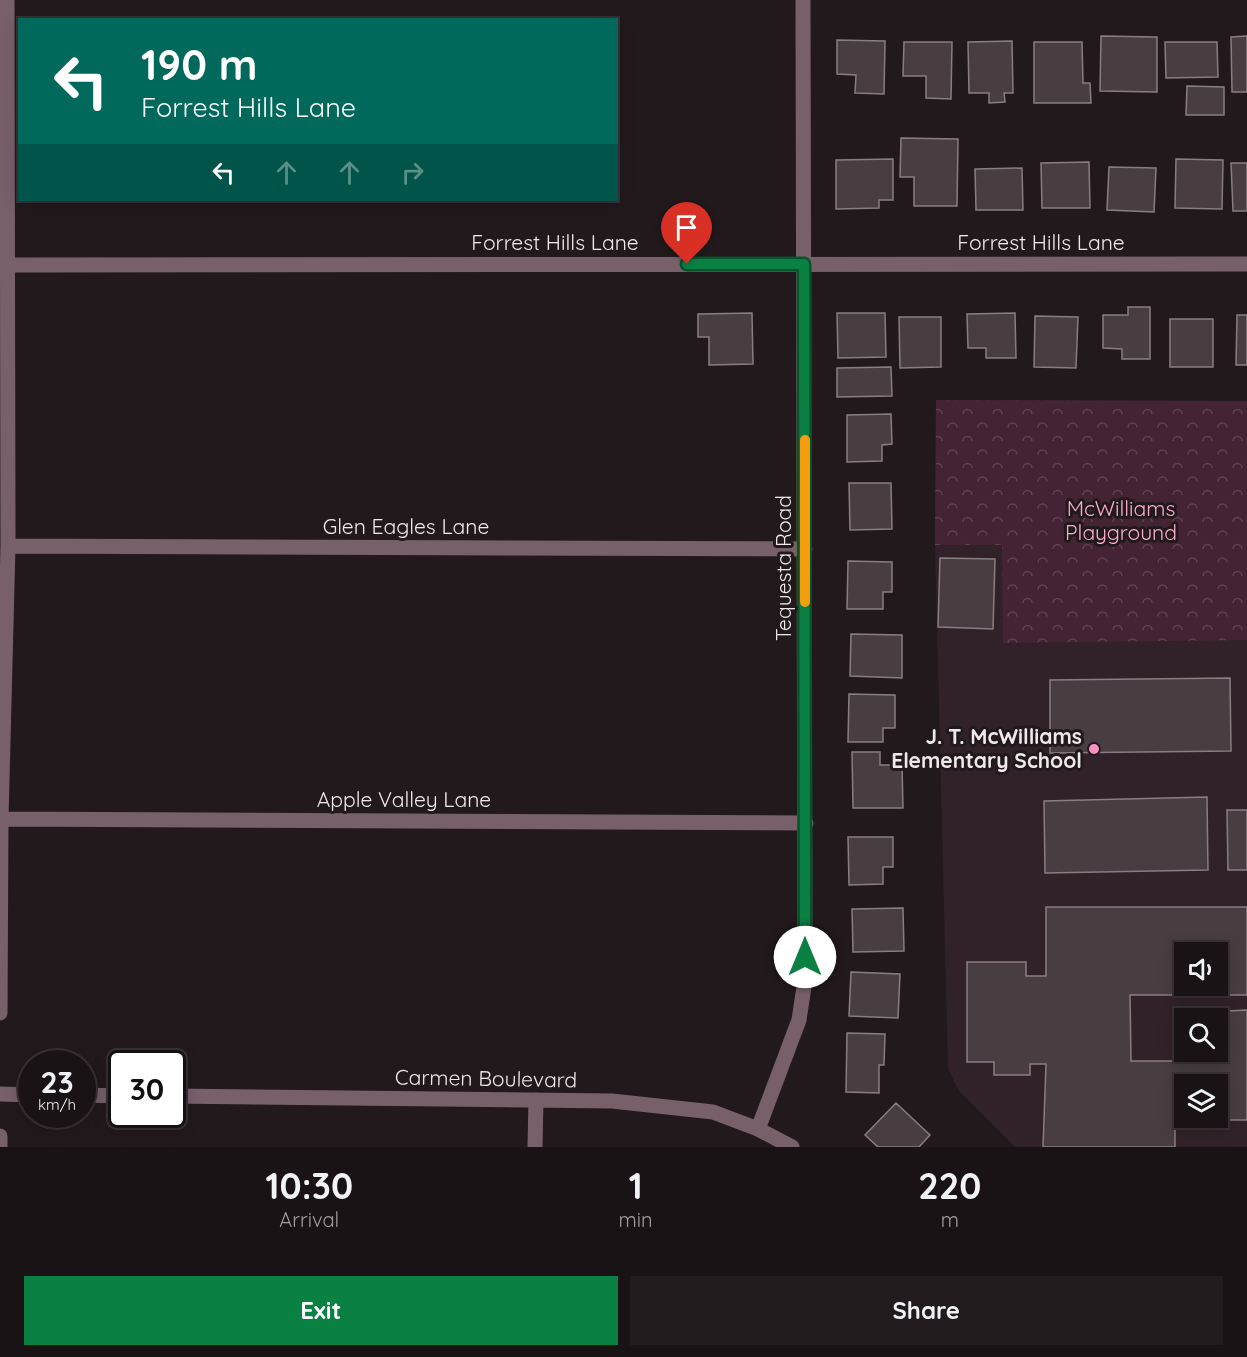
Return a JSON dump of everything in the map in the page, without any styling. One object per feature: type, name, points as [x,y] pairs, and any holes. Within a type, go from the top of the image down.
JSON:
[{"type":"street","points":[[0,1013],[1,819],[8,546],[7,0]]},
{"type":"street","name":"Tequesta Road","points":[[758,1129],[800,1020],[805,980],[803,0]]},
{"type":"street","name":"Forrest Hills Lane","points":[[7,264],[1247,264]]},
{"type":"street","name":"Glen Eagles Lane","points":[[8,546],[805,549]]},
{"type":"street","name":"Apple Valley Lane","points":[[1,819],[806,823]]},
{"type":"street","points":[[0,1095],[18,1095]]},
{"type":"street","name":"Carmen Boulevard","points":[[186,1096],[612,1101],[713,1112],[758,1129],[792,1147]]},
{"type":"street","points":[[535,1147],[536,1100]]},
{"type":"street","points":[[0,1136],[0,1147]]},
{"type":"shaded area","name":"J. T. McWilliams Elementary School","points":[[936,400],[1247,401],[1247,1147],[1015,1147],[959,1091],[948,1069],[935,545]]},
{"type":"green space","name":"McWilliams Playground","points":[[936,400],[1247,401],[1247,640],[1003,643],[1002,545],[935,545]]},
{"type":"building","points":[[1101,36],[1157,37],[1157,92],[1100,91]]},
{"type":"building","points":[[1247,36],[1247,92],[1232,92],[1231,37]]},
{"type":"building","points":[[837,40],[885,41],[884,94],[855,93],[856,75],[837,74]]},
{"type":"building","points":[[1012,41],[1013,93],[1004,93],[1005,102],[989,103],[989,93],[969,93],[968,42]]},
{"type":"building","points":[[904,42],[952,42],[951,99],[926,98],[926,76],[903,76]]},
{"type":"building","points":[[1034,42],[1082,42],[1083,83],[1090,83],[1091,103],[1034,103]]},
{"type":"building","points":[[1165,42],[1217,42],[1218,77],[1166,78]]},
{"type":"building","points":[[1187,86],[1224,87],[1224,115],[1186,115]]},
{"type":"building","points":[[901,138],[958,139],[957,206],[914,206],[914,177],[900,177]]},
{"type":"building","points":[[893,159],[893,200],[879,200],[879,208],[836,209],[836,160]]},
{"type":"building","points":[[1176,159],[1223,160],[1222,209],[1175,208]]},
{"type":"building","points":[[1089,162],[1090,208],[1042,208],[1041,163]]},
{"type":"building","points":[[1231,163],[1247,163],[1247,211],[1233,211]]},
{"type":"building","points":[[1109,167],[1156,168],[1154,212],[1107,210]]},
{"type":"building","points":[[1022,168],[1023,210],[976,210],[975,169]]},
{"type":"building","points":[[1128,307],[1150,307],[1150,359],[1122,359],[1122,349],[1103,348],[1103,315],[1128,315]]},
{"type":"building","points":[[752,313],[753,364],[709,365],[709,337],[698,337],[698,314]]},
{"type":"building","points":[[837,313],[885,313],[886,357],[838,358]]},
{"type":"building","points":[[1015,313],[1016,358],[986,358],[986,348],[968,348],[967,314]]},
{"type":"building","points":[[1237,315],[1247,315],[1247,365],[1236,365]]},
{"type":"building","points":[[1035,316],[1078,317],[1076,368],[1034,367]]},
{"type":"building","points":[[899,317],[941,317],[941,367],[900,368]]},
{"type":"building","points":[[1170,319],[1213,319],[1213,367],[1170,367]]},
{"type":"building","points":[[891,367],[892,396],[837,397],[837,368]]},
{"type":"building","points":[[891,414],[892,444],[882,445],[882,461],[847,462],[847,415]]},
{"type":"building","points":[[849,483],[891,483],[892,529],[850,530]]},
{"type":"building","points":[[940,558],[995,559],[993,629],[938,627]]},
{"type":"building","points":[[848,561],[892,562],[892,592],[883,592],[883,609],[847,609]]},
{"type":"building","points":[[851,634],[902,635],[902,678],[850,676]]},
{"type":"building","points":[[1230,678],[1231,751],[1050,753],[1050,680]]},
{"type":"building","points":[[849,694],[895,695],[895,728],[883,728],[883,742],[848,742]]},
{"type":"building","points":[[852,752],[880,752],[880,765],[902,765],[903,808],[853,808]]},
{"type":"building","points":[[1207,797],[1208,870],[1045,873],[1044,801]]},
{"type":"building","points":[[1227,810],[1247,810],[1247,870],[1228,870]]},
{"type":"building","points":[[848,837],[893,837],[893,867],[883,867],[883,884],[849,885]]},
{"type":"building","points":[[1046,907],[1247,907],[1247,995],[1228,995],[1228,942],[1174,942],[1174,995],[1130,995],[1131,1061],[1228,1062],[1228,1011],[1247,1010],[1247,1120],[1228,1120],[1228,1074],[1174,1074],[1175,1147],[1043,1147],[1046,1064],[1030,1064],[1030,1075],[994,1075],[994,1062],[967,1062],[967,962],[1026,962],[1026,976],[1046,976]]},
{"type":"building","points":[[903,908],[904,951],[853,952],[852,909]]},
{"type":"building","points":[[851,972],[900,974],[898,1018],[849,1016]]},
{"type":"building","points":[[847,1033],[885,1034],[884,1065],[879,1065],[879,1093],[846,1092]]},
{"type":"building","points":[[896,1103],[930,1135],[919,1147],[878,1147],[865,1135]]},
{"type":"slow traffic","points":[[805,440],[805,602]]},
{"type":"place","name":"J. T. McWilliams Elementary School","points":[[1094,749]]},
{"type":"route","points":[[687,264],[804,264],[805,957]]}]
